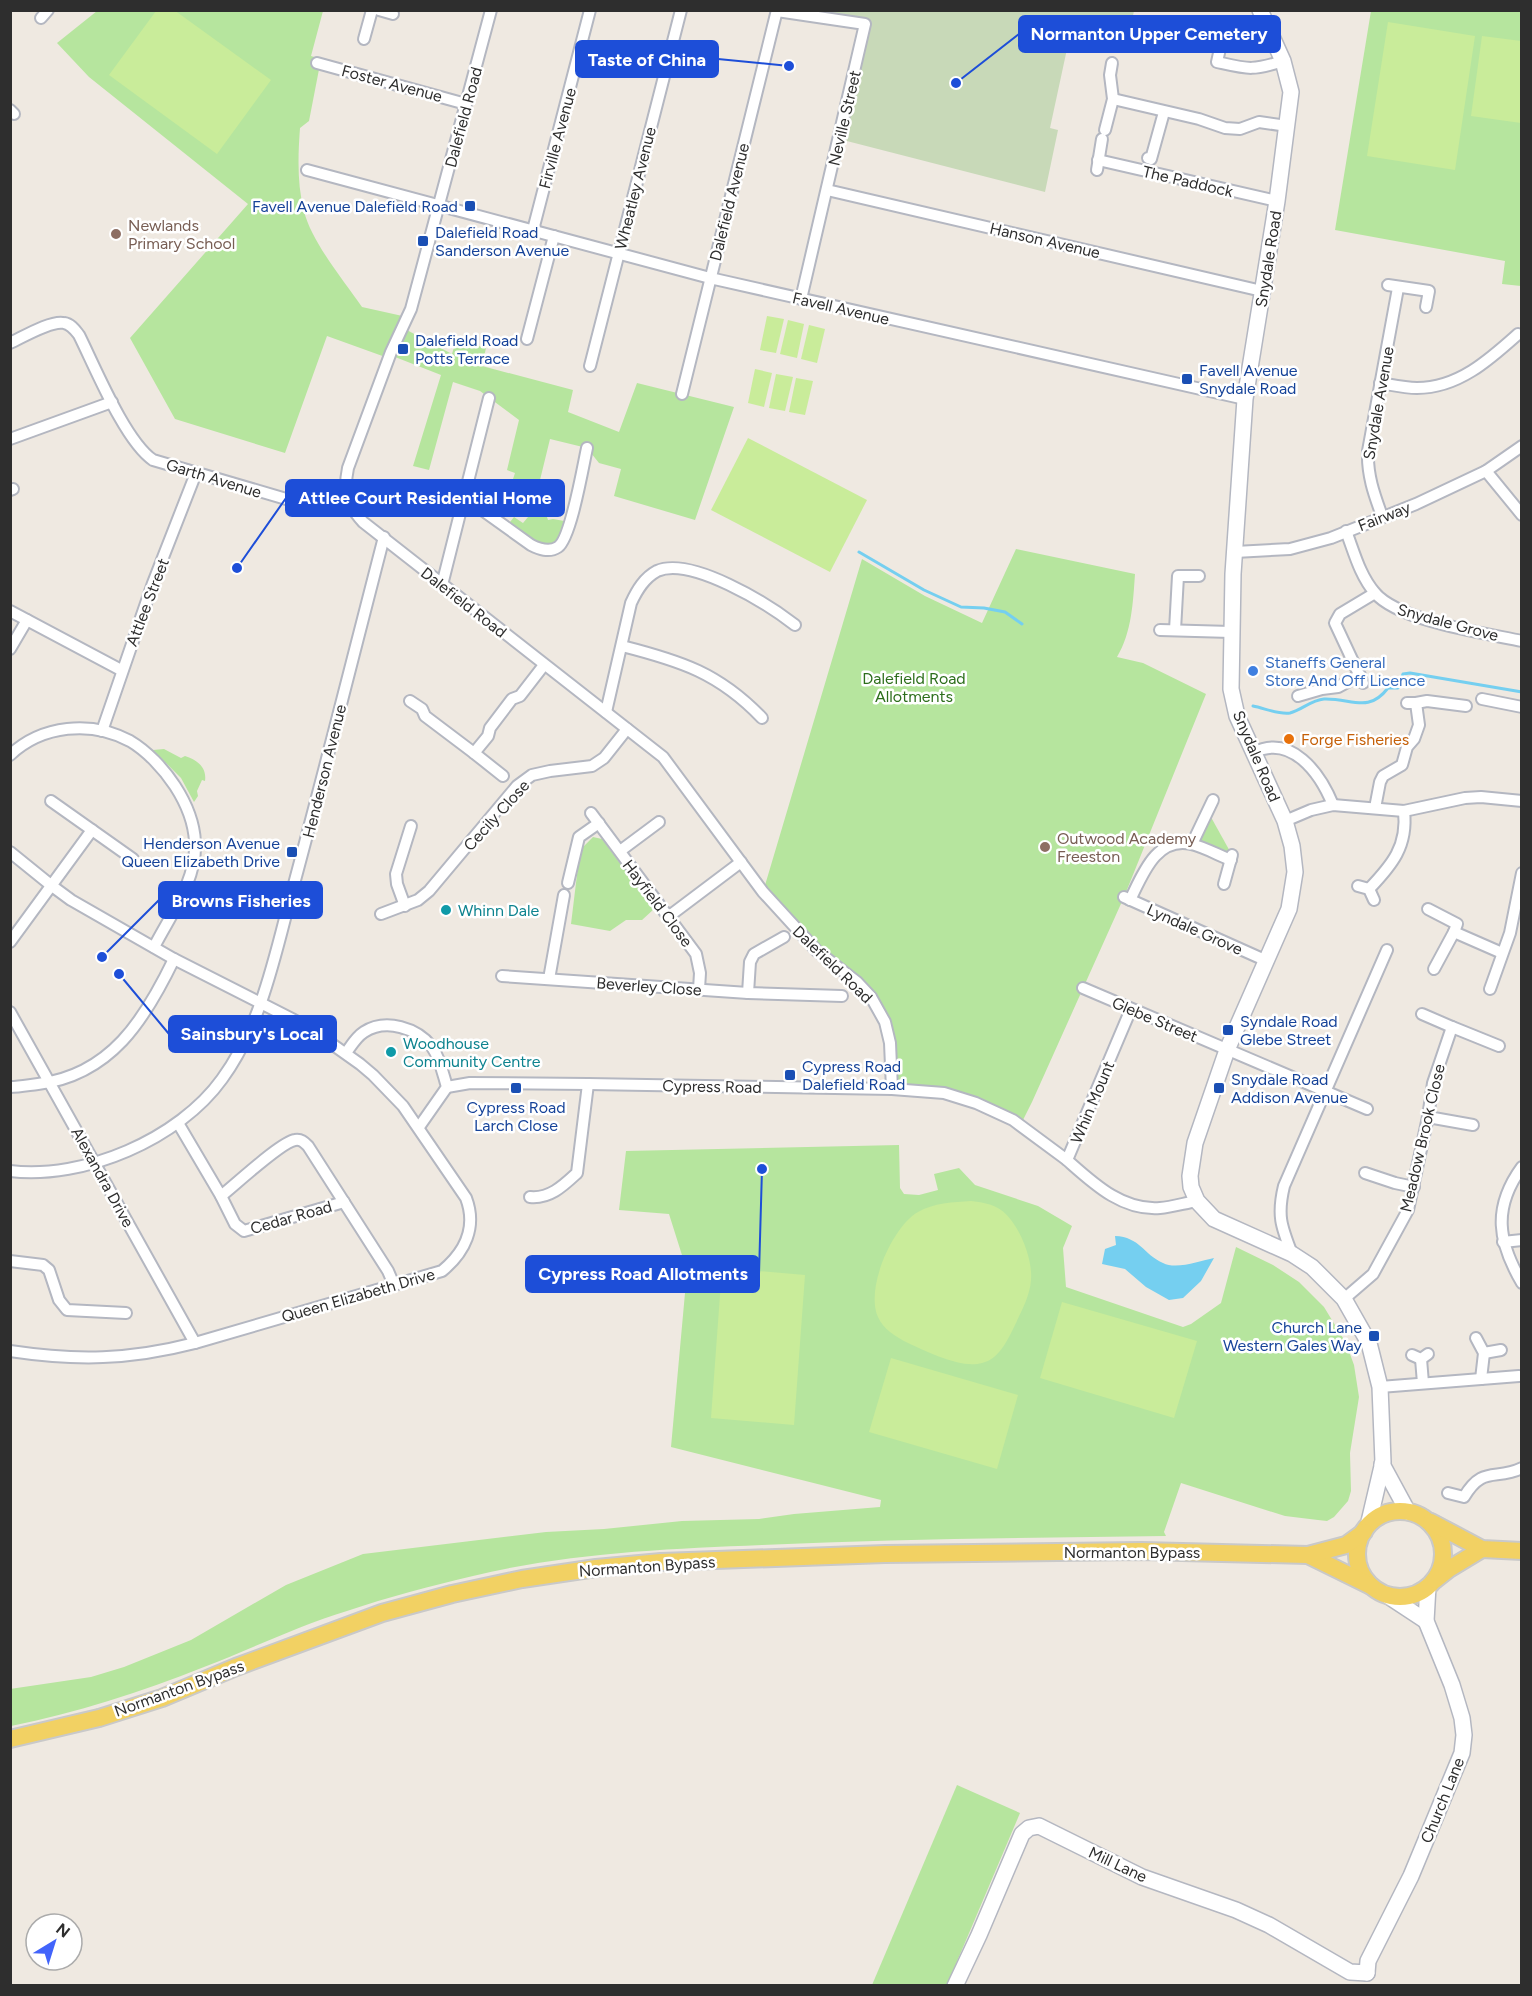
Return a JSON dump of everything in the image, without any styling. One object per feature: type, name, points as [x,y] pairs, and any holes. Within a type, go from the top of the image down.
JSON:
[{"type":"main road","points":[[1482,1549],[1411,1596],[1397,1597],[1378,1590],[1366,1579],[1358,1558],[1358,1548],[1366,1529],[1386,1514],[1414,1514],[1482,1549],[1521,1551]]},
{"type":"main road","points":[[1414,1514],[1435,1528],[1443,1550],[1439,1573],[1431,1584]]},
{"type":"main road","name":"Normanton Bypass","points":[[10,1739],[99,1718],[162,1698],[258,1659],[382,1614],[522,1579],[596,1568],[661,1562],[885,1554],[1152,1551],[1308,1555],[1346,1545],[1366,1529]]},
{"type":"main road","name":"Normanton Bypass","points":[[1308,1555],[1378,1590]]},
{"type":"street","points":[[364,39],[372,10]]},
{"type":"street","points":[[380,10],[393,14]]},
{"type":"street","name":"Dalefield Road","points":[[491,10],[411,309],[391,352],[348,468],[346,498],[363,522],[663,757],[763,892],[804,938],[872,997],[885,1022],[890,1043],[892,1089]]},
{"type":"street","name":"Firville Avenue","points":[[533,230],[590,10]]},
{"type":"street","name":"Wheatley Avenue","points":[[590,366],[681,10]]},
{"type":"street","name":"Snydale Road","points":[[1197,1201],[1191,1187],[1192,1155],[1227,1050],[1289,909],[1295,872],[1292,846],[1285,821],[1237,716],[1231,689],[1231,632],[1245,399],[1277,201],[1291,92],[1283,61],[1260,10]]},
{"type":"street","name":"Neville Street","points":[[777,11],[865,24],[801,300]]},
{"type":"street","name":"Dalefield Avenue","points":[[682,393],[777,11]]},
{"type":"street","points":[[1221,44],[1217,62],[1259,69],[1283,61]]},
{"type":"street","name":"Foster Avenue","points":[[317,63],[466,104]]},
{"type":"street","name":"The Paddock","points":[[1112,63],[1110,75],[1113,99],[1097,165],[1277,201]]},
{"type":"street","points":[[1113,99],[1233,129],[1240,129],[1259,122],[1287,126]]},
{"type":"street","points":[[1148,158],[1151,159],[1164,112]]},
{"type":"street","name":"Favell Avenue","points":[[307,170],[710,278],[1245,399]]},
{"type":"street","name":"Hanson Avenue","points":[[827,190],[1262,291]]},
{"type":"street","points":[[527,339],[555,236]]},
{"type":"street","name":"Snydale Avenue","points":[[1382,516],[1367,468],[1393,286],[1429,291],[1426,307]]},
{"type":"street","name":"Garth Avenue","points":[[10,343],[55,323],[64,323],[72,327],[79,335],[136,445],[142,453],[153,460],[292,501],[321,502],[346,498]]},
{"type":"street","points":[[1380,382],[1417,388],[1455,380],[1473,371],[1517,333]]},
{"type":"street","points":[[442,585],[489,398]]},
{"type":"street","points":[[10,440],[112,402]]},
{"type":"street","name":"Fairway","points":[[1235,552],[1290,549],[1309,545],[1416,504],[1486,471],[1521,446]]},
{"type":"street","points":[[464,497],[531,545],[550,550],[558,547],[567,532],[587,448]]},
{"type":"street","points":[[1486,471],[1521,515]]},
{"type":"street","name":"Attlee Street","points":[[102,731],[121,670],[196,473]]},
{"type":"street","name":"Snydale Grove","points":[[1346,531],[1362,572],[1375,593],[1393,608],[1417,617],[1521,641]]},
{"type":"street","name":"Henderson Avenue","points":[[10,1171],[50,1170],[94,1162],[123,1154],[152,1140],[178,1124],[222,1080],[238,1054],[261,1003],[306,841],[384,537]]},
{"type":"street","points":[[606,712],[631,603],[637,589],[658,571],[676,568],[698,573],[745,592],[795,625]]},
{"type":"street","points":[[1175,630],[1178,576],[1199,576]]},
{"type":"street","points":[[1298,696],[1361,679],[1335,623],[1340,614],[1375,593]]},
{"type":"street","points":[[10,611],[121,670]]},
{"type":"street","points":[[10,649],[27,620]]},
{"type":"street","points":[[1160,630],[1231,632]]},
{"type":"street","points":[[622,646],[668,658],[713,677],[733,691],[762,718]]},
{"type":"street","points":[[474,753],[512,699],[520,696],[544,665]]},
{"type":"street","points":[[1482,699],[1521,707]]},
{"type":"street","points":[[410,701],[422,709],[425,716],[503,776]]},
{"type":"street","points":[[1376,808],[1383,776],[1401,765],[1407,747],[1414,739],[1419,725],[1412,703],[1427,701],[1466,706]]},
{"type":"street","points":[[12,749],[36,736],[56,730],[72,728],[102,731],[131,742],[157,764],[170,779],[191,817],[195,843],[194,861],[190,876],[154,947]]},
{"type":"street","name":"Cecily Close","points":[[381,914],[418,900],[429,891],[517,786],[532,775],[592,766],[604,758],[627,729]]},
{"type":"street","points":[[1253,753],[1265,747],[1277,747],[1291,751],[1308,765],[1325,785],[1333,805]]},
{"type":"street","points":[[1285,821],[1311,810],[1333,805],[1404,811],[1473,797],[1521,801]]},
{"type":"street","points":[[51,801],[133,859]]},
{"type":"street","points":[[1214,805],[1192,844],[1231,858],[1224,884]]},
{"type":"street","points":[[1367,892],[1387,871],[1398,852],[1405,833],[1404,811]]},
{"type":"street","name":"Hayfield Close","points":[[591,813],[696,954],[700,974],[699,989]]},
{"type":"street","points":[[568,883],[579,837],[599,823]]},
{"type":"street","points":[[620,851],[651,824]]},
{"type":"street","points":[[405,906],[396,874],[411,826]]},
{"type":"street","points":[[10,942],[92,830]]},
{"type":"street","name":"Lyndale Grove","points":[[1192,844],[1174,846],[1150,860],[1127,898],[1267,961]]},
{"type":"street","name":"Queen Elizabeth Drive","points":[[10,852],[52,886],[174,959],[294,1020],[346,1053],[385,1087],[419,1127],[466,1198],[470,1208],[469,1233],[460,1252],[442,1271],[161,1352],[127,1357],[83,1359],[10,1351]]},
{"type":"street","points":[[668,917],[741,862]]},
{"type":"street","points":[[1490,988],[1510,933],[1521,873]]},
{"type":"street","points":[[549,979],[564,894]]},
{"type":"street","points":[[1428,909],[1457,924],[1434,969]]},
{"type":"street","points":[[1454,932],[1502,953]]},
{"type":"street","points":[[748,993],[750,962],[754,954],[784,937]]},
{"type":"street","points":[[1292,1254],[1282,1229],[1279,1207],[1284,1186],[1387,950]]},
{"type":"street","points":[[10,1087],[50,1083],[79,1074],[101,1060],[122,1043],[149,1007],[174,959]]},
{"type":"street","name":"Beverley Close","points":[[502,976],[748,993],[842,996]]},
{"type":"street","name":"Glebe Street","points":[[1083,988],[1367,1109]]},
{"type":"street","name":"Whin Mount","points":[[1131,1009],[1067,1160],[1114,1198],[1129,1204],[1159,1208],[1197,1201]]},
{"type":"street","name":"Alexandra Drive","points":[[10,1012],[195,1343]]},
{"type":"street","points":[[1422,1014],[1499,1046]]},
{"type":"street","points":[[346,1053],[355,1040],[378,1026],[409,1029],[423,1037],[433,1048],[447,1087],[419,1127]]},
{"type":"street","name":"Meadow Brook Close","points":[[1344,1299],[1373,1274],[1404,1221],[1414,1186],[1434,1076],[1452,1027]]},
{"type":"street","name":"Cypress Road","points":[[447,1087],[470,1083],[588,1084],[892,1089],[944,1094],[976,1102],[1021,1124],[1067,1160]]},
{"type":"street","points":[[530,1197],[537,1198],[553,1193],[577,1173],[588,1084]]},
{"type":"street","points":[[1428,1117],[1473,1125]]},
{"type":"street","name":"Cedar Road","points":[[178,1124],[235,1224],[244,1232],[344,1202]]},
{"type":"street","name":"Cedar Road","points":[[221,1196],[282,1147],[296,1140],[302,1141],[308,1146],[344,1202],[388,1271],[394,1285]]},
{"type":"street","points":[[1521,1167],[1505,1199],[1501,1224],[1503,1242],[1521,1283]]},
{"type":"street","points":[[1365,1173],[1395,1183],[1414,1186]]},
{"type":"street","points":[[1197,1201],[1214,1219],[1292,1254],[1312,1267],[1344,1299],[1370,1343],[1380,1387],[1382,1464],[1366,1529]]},
{"type":"street","points":[[1503,1242],[1521,1240]]},
{"type":"street","points":[[10,1261],[43,1265],[49,1270],[59,1300],[67,1310],[126,1313]]},
{"type":"street","points":[[1476,1338],[1484,1353],[1481,1379]]},
{"type":"street","points":[[1484,1353],[1501,1350]]},
{"type":"street","points":[[1420,1356],[1423,1383]]},
{"type":"street","points":[[1380,1387],[1521,1375]]},
{"type":"street","points":[[1382,1464],[1414,1514]]},
{"type":"street","points":[[1448,1493],[1464,1497],[1469,1488],[1481,1477],[1488,1474],[1509,1473],[1521,1468]]},
{"type":"street","name":"Church Lane","points":[[1367,1973],[1368,1961],[1411,1876],[1462,1753],[1464,1735],[1452,1685],[1426,1621],[1431,1584]]},
{"type":"street","points":[[1378,1590],[1426,1621]]},
{"type":"street","name":"Mill Lane","points":[[955,1986],[1022,1834],[1029,1828],[1039,1826],[1142,1877],[1225,1906],[1269,1925],[1350,1972],[1367,1973]]},
{"type":"street","points":[[1367,1973],[1370,1980],[1377,1986]]},
{"type":"green space","points":[[174,10],[271,80],[217,154],[109,75],[156,11]]},
{"type":"green space","points":[[97,11],[323,11],[311,56],[321,59],[309,121],[300,128],[300,191],[304,211],[313,235],[362,307],[407,317],[403,328],[452,354],[456,340],[486,348],[482,366],[573,390],[568,412],[619,432],[637,383],[734,407],[695,520],[614,496],[621,469],[599,463],[587,448],[550,439],[540,480],[545,482],[540,514],[546,514],[548,520],[570,522],[550,550],[506,527],[514,517],[523,523],[533,511],[518,499],[522,489],[511,485],[515,473],[507,470],[519,420],[480,391],[453,382],[429,470],[413,466],[441,375],[390,355],[388,358],[327,336],[285,453],[175,419],[130,338],[248,204],[89,77],[57,43]]},
{"type":"green space","points":[[777,11],[1134,11],[1126,48],[1070,35],[1050,128],[1058,130],[1045,192],[839,139],[864,24]]},
{"type":"green space","points":[[1371,11],[1521,11],[1521,286],[1502,284],[1505,261],[1335,230]]},
{"type":"green space","points":[[1388,22],[1475,36],[1455,170],[1367,156]]},
{"type":"green space","points":[[1482,36],[1521,41],[1521,123],[1471,116]]},
{"type":"green space","points":[[767,316],[784,319],[776,353],[760,350]]},
{"type":"green space","points":[[788,320],[804,324],[797,358],[780,354]]},
{"type":"green space","points":[[809,325],[825,329],[817,363],[801,359]]},
{"type":"green space","points":[[755,369],[772,373],[764,407],[748,403]]},
{"type":"green space","points":[[776,374],[793,377],[785,411],[769,408]]},
{"type":"green space","points":[[796,378],[813,381],[805,415],[789,412]]},
{"type":"green space","points":[[748,438],[867,500],[830,572],[711,510]]},
{"type":"green space","name":"Dalefield Road Allotments","points":[[1016,549],[1135,574],[1129,627],[1117,657],[1143,663],[1206,694],[1124,897],[1021,1124],[977,1103],[892,1089],[890,1043],[872,997],[763,892],[862,559],[925,596],[982,623]]},
{"type":"green space","points":[[164,749],[181,758],[185,756],[203,768],[205,781],[202,780],[194,802],[181,778],[153,750]]},
{"type":"green space","points":[[1207,810],[1232,855],[1192,844]]},
{"type":"green space","points":[[593,837],[602,839],[654,909],[642,920],[626,920],[610,931],[571,924],[580,850]]},
{"type":"green space","points":[[899,1145],[900,1188],[904,1194],[919,1195],[938,1190],[934,1174],[959,1168],[975,1185],[1038,1206],[1072,1226],[1063,1248],[1066,1287],[1183,1327],[1221,1303],[1236,1247],[1273,1265],[1299,1282],[1324,1307],[1346,1343],[1354,1365],[1359,1397],[1350,1453],[1351,1491],[1348,1501],[1334,1517],[1327,1521],[1285,1516],[1181,1483],[1164,1532],[1166,1536],[762,1545],[581,1557],[509,1568],[378,1601],[329,1617],[156,1685],[60,1715],[11,1726],[10,1689],[91,1677],[124,1667],[191,1640],[286,1585],[363,1554],[546,1532],[682,1521],[759,1519],[880,1507],[881,1500],[671,1447],[687,1271],[669,1214],[619,1210],[626,1151]]},
{"type":"green space","points":[[971,1201],[994,1206],[1014,1223],[1024,1242],[1031,1271],[1027,1298],[998,1354],[982,1363],[965,1364],[925,1351],[890,1332],[878,1317],[875,1291],[878,1275],[890,1244],[908,1220],[918,1212],[930,1207]]},
{"type":"green space","points":[[722,1268],[805,1275],[794,1425],[711,1418]]},
{"type":"green space","points":[[1062,1302],[1197,1341],[1174,1418],[1040,1378]]},
{"type":"green space","points":[[891,1358],[1018,1395],[997,1469],[869,1432]]},
{"type":"green space","points":[[957,1785],[1020,1813],[947,1985],[872,1985]]},
{"type":"water","points":[[1115,1236],[1130,1239],[1156,1259],[1168,1265],[1188,1264],[1214,1258],[1201,1281],[1183,1298],[1169,1300],[1146,1287],[1125,1269],[1102,1264],[1105,1249],[1116,1245]]},
{"type":"waterway","points":[[859,552],[924,590],[961,607],[1005,612],[1022,624]]},
{"type":"waterway","points":[[1253,706],[1290,713],[1324,699],[1366,703],[1374,701],[1388,688],[1398,688],[1402,684],[1403,674],[1410,673],[1522,692]]},
{"type":"place","name":"Taste of China","points":[[789,66]]},
{"type":"place","name":"Normanton Upper Cemetery","points":[[956,83]]},
{"type":"place","name":"Favell Avenue Dalefield Road","points":[[470,206]]},
{"type":"place","name":"Newlands Primary School","points":[[116,234]]},
{"type":"place","name":"Dalefield Road Sanderson Avenue","points":[[423,241]]},
{"type":"place","name":"Dalefield Road Potts Terrace","points":[[403,349]]},
{"type":"place","name":"Favell Avenue Snydale Road","points":[[1187,379]]},
{"type":"place","name":"Attlee Court Residential Home","points":[[237,568]]},
{"type":"place","name":"Staneffs General Store And Off Licence","points":[[1253,671]]},
{"type":"place","name":"Forge Fisheries","points":[[1289,739]]},
{"type":"place","name":"Outwood Academy Freeston","points":[[1045,847]]},
{"type":"place","name":"Henderson Avenue Queen Elizabeth Drive","points":[[292,852]]},
{"type":"place","name":"Whinn Dale","points":[[446,910]]},
{"type":"place","name":"Browns Fisheries","points":[[102,957]]},
{"type":"place","name":"Sainsbury's Local","points":[[119,974]]},
{"type":"place","name":"Syndale Road Glebe Street","points":[[1228,1030]]},
{"type":"place","name":"Woodhouse Community Centre","points":[[391,1052]]},
{"type":"place","name":"Cypress Road Dalefield Road","points":[[790,1075]]},
{"type":"place","name":"Cypress Road Larch Close","points":[[516,1088]]},
{"type":"place","name":"Snydale Road Addison Avenue","points":[[1219,1088]]},
{"type":"place","name":"Cypress Road Allotments","points":[[762,1169]]},
{"type":"place","name":"Church Lane Western Gales Way","points":[[1374,1336]]}]
